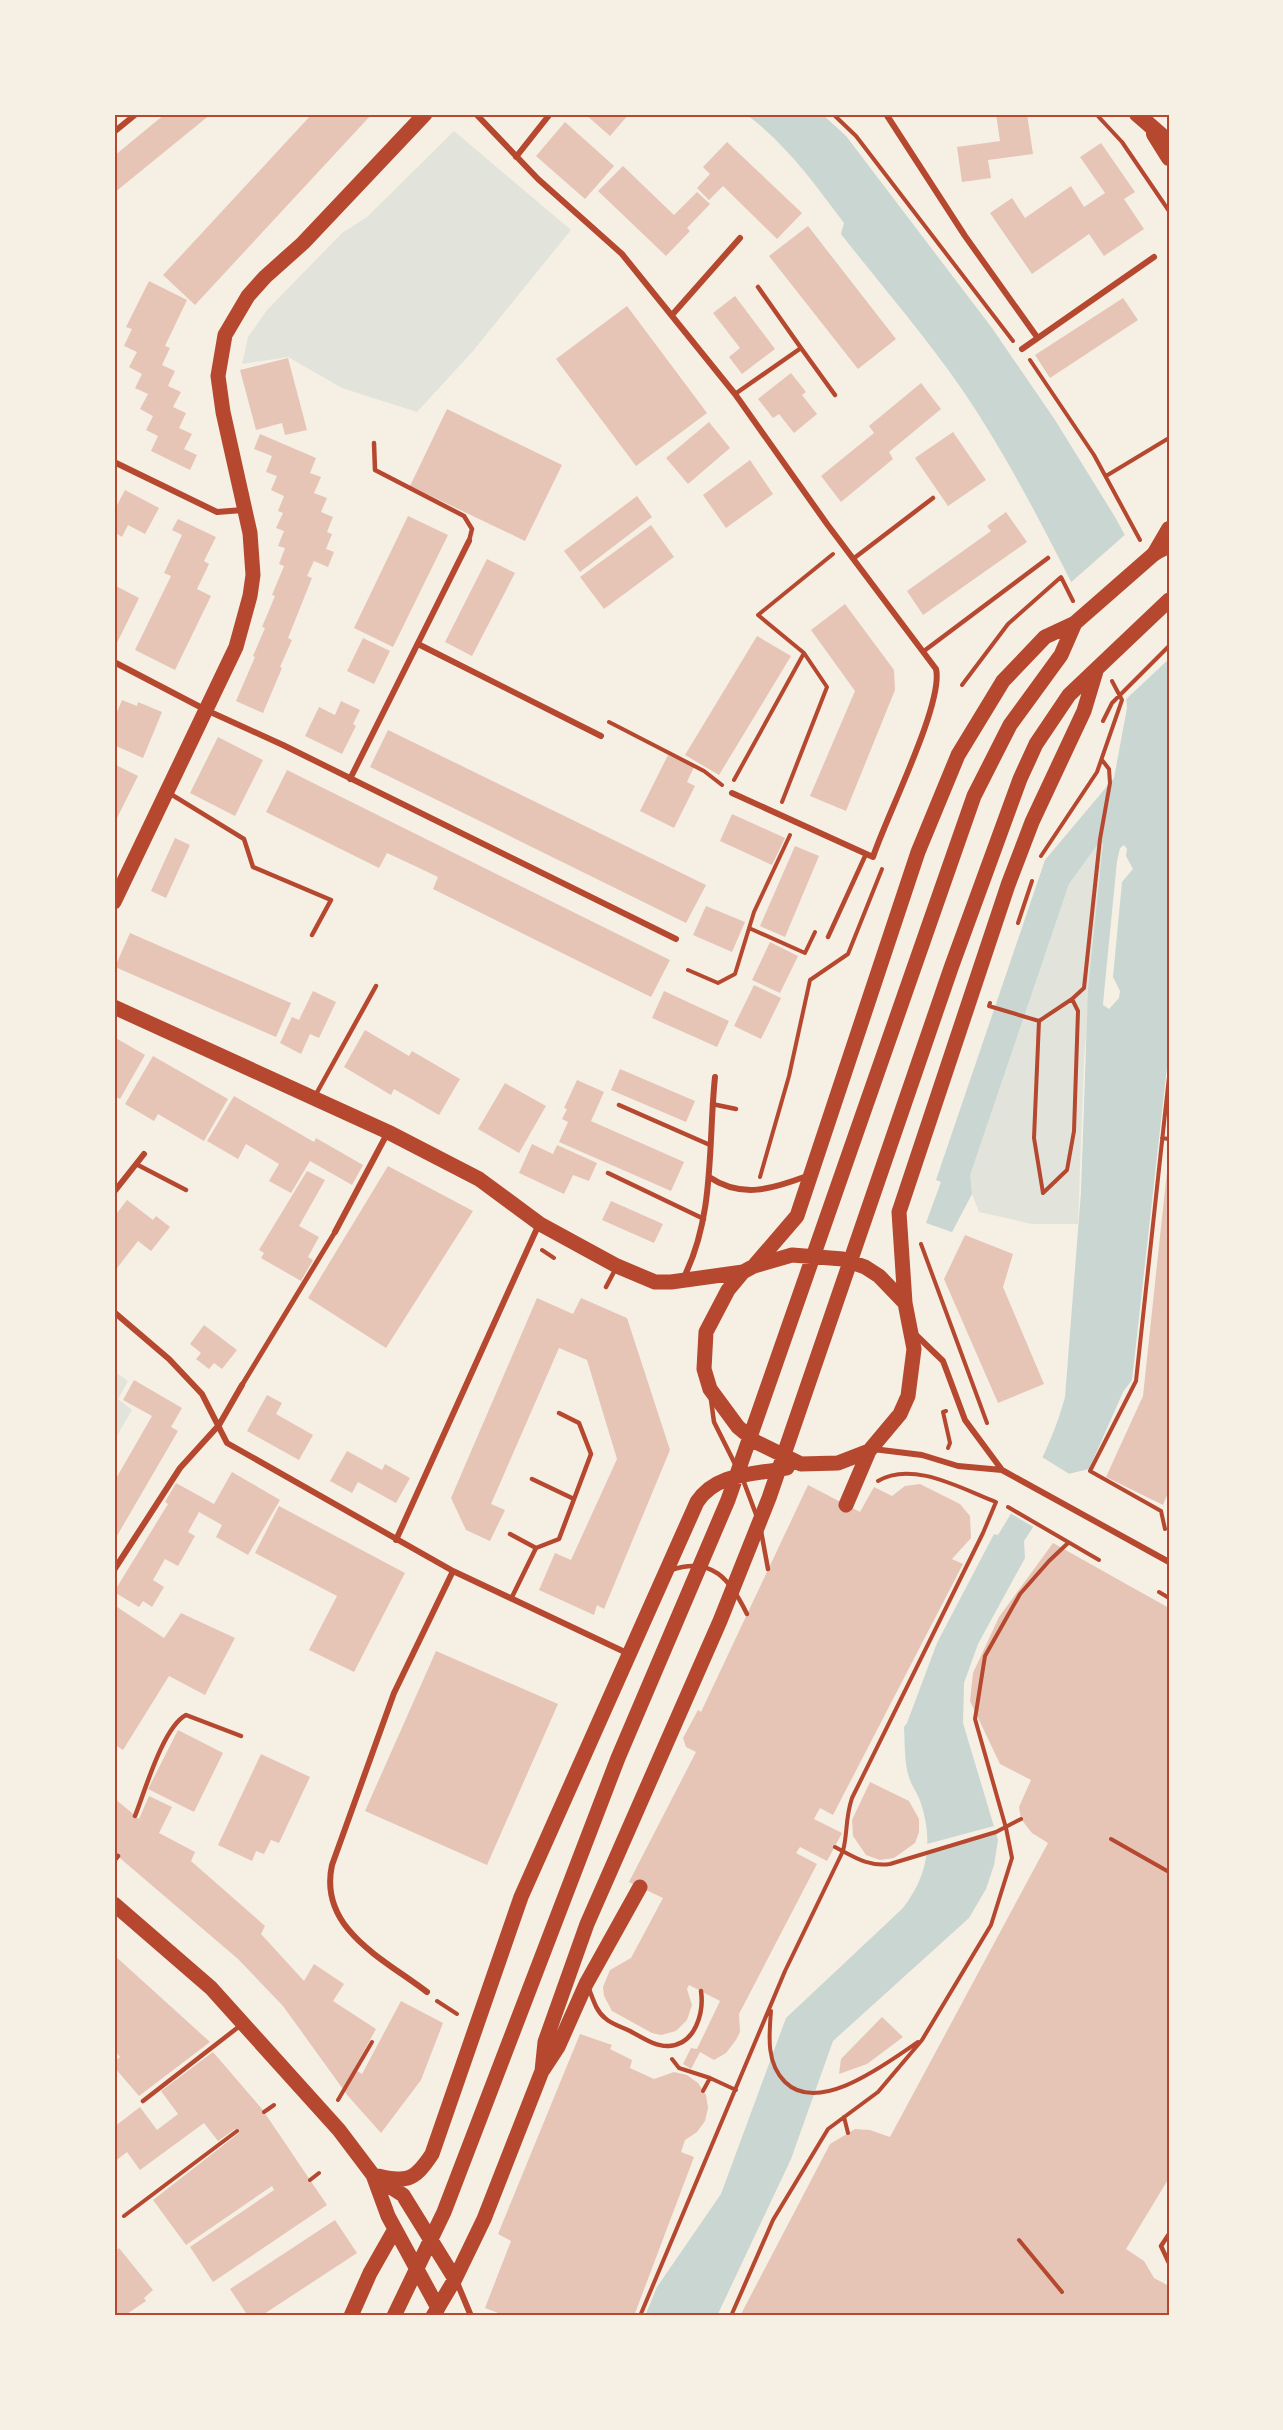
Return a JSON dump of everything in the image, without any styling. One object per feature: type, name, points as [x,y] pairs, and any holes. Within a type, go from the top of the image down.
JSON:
[{"type":"highway","points":[[1142,118],[1169,142]]},
{"type":"highway","points":[[1142,118],[1169,158]]},
{"type":"highway","points":[[1162,549],[1169,530]]},
{"type":"main road","points":[[114,902],[236,647],[250,596],[253,556],[246,509],[218,376],[225,335],[248,296],[265,277],[303,243],[425,114]]},
{"type":"main road","points":[[801,1464],[756,1442],[738,1427],[710,1389],[704,1369],[706,1332],[728,1290],[792,1224],[918,852],[958,755],[1003,681],[1045,638],[1075,623],[1162,549]]},
{"type":"main road","points":[[542,2071],[545,2042],[587,1924],[720,1621],[769,1498],[951,968],[1020,779],[1036,744],[1069,695],[1169,600]]},
{"type":"main road","points":[[394,2316],[432,2241],[510,2045],[555,1918],[618,1758],[728,1500],[974,796],[1010,725],[1061,655],[1075,623]]},
{"type":"main road","points":[[846,1505],[871,1450],[900,1414],[908,1396],[913,1357],[912,1332],[904,1302],[899,1212],[1008,885],[1032,822],[1084,711],[1096,671]]},
{"type":"main road","points":[[114,1007],[388,1132],[480,1179],[540,1224],[617,1266],[655,1282],[683,1281],[749,1269],[792,1256],[843,1259],[865,1267],[879,1276],[904,1302]]},
{"type":"main road","points":[[373,2175],[399,2180],[412,2178],[422,2170],[432,2154],[521,1897],[665,1572],[704,1493],[711,1485],[741,1475],[801,1464],[838,1463],[871,1450]]},
{"type":"main road","points":[[439,2313],[484,2219],[542,2071],[558,2047],[586,1984],[640,1887]]},
{"type":"main road","points":[[114,1904],[211,1988],[323,2111],[373,2175],[402,2195],[455,2279]]},
{"type":"main road","points":[[373,2175],[388,2216],[418,2269],[439,2313]]},
{"type":"main road","points":[[351,2316],[370,2273],[395,2229]]},
{"type":"street","points":[[114,132],[136,114]]},
{"type":"street","points":[[476,114],[502,138],[516,157],[610,241],[672,315],[735,394],[843,546],[936,669],[938,677],[934,705],[870,856],[732,793]]},
{"type":"street","points":[[516,157],[550,114]]},
{"type":"street","points":[[886,114],[964,236],[1037,337]]},
{"type":"street","points":[[672,315],[740,238]]},
{"type":"street","points":[[1022,349],[1154,256]]},
{"type":"street","points":[[114,462],[217,512],[246,509]]},
{"type":"street","points":[[350,779],[469,541]]},
{"type":"street","points":[[418,644],[601,736]]},
{"type":"street","points":[[114,662],[206,710],[676,939]]},
{"type":"street","points":[[683,1281],[692,1261],[704,1219],[715,1077]]},
{"type":"street","points":[[114,1570],[180,1468],[219,1425],[335,1232],[388,1132]]},
{"type":"street","points":[[114,1192],[144,1154]]},
{"type":"street","points":[[709,1177],[722,1186],[757,1192],[810,1175]]},
{"type":"street","points":[[396,1540],[540,1224]]},
{"type":"street","points":[[114,1312],[169,1359],[202,1394],[227,1443],[453,1571],[629,1654]]},
{"type":"street","points":[[912,1332],[943,1361],[960,1407],[974,1434],[1002,1470],[1168,1560]]},
{"type":"street","points":[[871,1450],[922,1455],[957,1466],[1002,1470]]},
{"type":"street","points":[[427,1992],[344,1928],[330,1899],[328,1883],[332,1865],[394,1693],[453,1571]]},
{"type":"street","points":[[455,2279],[471,2316]]},
{"type":"lane","points":[[758,286],[835,395]]},
{"type":"lane","points":[[735,394],[801,348]]},
{"type":"lane","points":[[374,443],[375,470],[464,516],[472,529],[469,541]]},
{"type":"lane","points":[[853,559],[933,498]]},
{"type":"lane","points":[[924,651],[1048,558]]},
{"type":"lane","points":[[166,792],[244,839],[253,867],[331,900],[312,936]]},
{"type":"lane","points":[[828,937],[870,856]]},
{"type":"lane","points":[[314,1098],[376,986]]},
{"type":"lane","points":[[712,1104],[736,1109]]},
{"type":"lane","points":[[620,1105],[710,1145]]},
{"type":"lane","points":[[136,1164],[186,1190]]},
{"type":"lane","points":[[608,1173],[704,1219]]},
{"type":"lane","points":[[606,1287],[617,1266]]},
{"type":"lane","points":[[710,1389],[714,1422],[741,1475],[757,1514],[768,1569]]},
{"type":"lane","points":[[511,1599],[536,1548],[559,1539],[591,1454],[579,1423],[559,1413]]},
{"type":"lane","points":[[532,1479],[574,1499]]},
{"type":"lane","points":[[510,1534],[536,1548]]},
{"type":"lane","points":[[665,1572],[700,1564],[718,1573],[740,1600],[747,1614]]},
{"type":"lane","points":[[135,1816],[169,1733],[180,1718],[186,1715],[241,1736]]},
{"type":"lane","points":[[114,1861],[118,1856]]},
{"type":"lane","points":[[586,1984],[597,2009],[606,2019],[662,2045],[672,2046],[682,2042],[693,2032],[703,2003],[701,1991]]},
{"type":"lane","points":[[143,2101],[243,2023]]},
{"type":"lane","points":[[1169,2234],[1161,2246],[1169,2263]]},
{"type":"path","points":[[833,114],[856,136],[1009,337],[1022,349],[1106,476],[1131,522]]},
{"type":"path","points":[[1096,114],[1122,142],[1169,211]]},
{"type":"path","points":[[1106,476],[1169,438]]},
{"type":"path","points":[[777,813],[827,687],[804,653],[758,615],[843,546]]},
{"type":"path","points":[[962,685],[1008,624],[1061,577],[1070,595]]},
{"type":"path","points":[[1102,722],[1112,703],[1169,646]]},
{"type":"path","points":[[732,793],[734,775],[804,653]]},
{"type":"path","points":[[1051,830],[1040,858],[1065,824],[1097,772],[1122,700]]},
{"type":"path","points":[[609,722],[704,771],[732,793]]},
{"type":"path","points":[[1039,1021],[1084,988],[1100,844],[1110,783],[1109,770],[1102,760]]},
{"type":"path","points":[[688,970],[718,982],[735,974],[749,928],[795,823]]},
{"type":"path","points":[[761,1173],[789,1076],[810,980],[848,954],[886,860],[887,846],[879,838]]},
{"type":"path","points":[[1015,932],[1033,879]]},
{"type":"path","points":[[749,928],[805,953],[815,931],[828,937]]},
{"type":"path","points":[[993,996],[989,1006],[1039,1021]]},
{"type":"path","points":[[1039,1021],[1034,1138],[1043,1192],[1066,1170],[1074,1131],[1078,1011],[1072,999]]},
{"type":"path","points":[[1165,1529],[1161,1511],[1090,1471],[1138,1374],[1169,1077]]},
{"type":"path","points":[[1162,1138],[1169,1139]]},
{"type":"path","points":[[919,1237],[989,1428]]},
{"type":"path","points":[[938,1480],[950,1443],[943,1412],[979,1402]]},
{"type":"path","points":[[640,2316],[772,2005],[784,1971],[843,1851],[847,1839],[845,1819],[852,1798],[996,1502],[938,1480],[901,1472],[889,1475],[872,1485]]},
{"type":"path","points":[[1008,1507],[1099,1560]]},
{"type":"path","points":[[731,2316],[773,2220],[828,2129],[878,2092],[922,2040],[991,1925],[1012,1858],[1006,1828],[975,1719],[985,1656],[1020,1594],[1068,1543]]},
{"type":"path","points":[[1159,1592],[1169,1598]]},
{"type":"path","points":[[835,1846],[875,1866],[996,1832],[1021,1819]]},
{"type":"path","points":[[1111,1839],[1169,1872]]},
{"type":"path","points":[[427,1992],[457,2014]]},
{"type":"path","points":[[772,2005],[769,2032],[772,2056],[777,2071],[786,2084],[797,2090],[815,2093],[839,2088],[864,2076],[922,2040]]},
{"type":"path","points":[[323,2111],[339,2099],[372,2042]]},
{"type":"path","points":[[662,2045],[679,2068],[710,2078],[736,2090]]},
{"type":"path","points":[[703,2091],[710,2078]]},
{"type":"path","points":[[264,2112],[274,2105]]},
{"type":"path","points":[[844,2117],[848,2133]]},
{"type":"path","points":[[124,2216],[237,2131]]},
{"type":"path","points":[[310,2180],[319,2173]]},
{"type":"path","points":[[1019,2240],[1062,2292]]},
{"type":"shaded area","points":[[746,114],[822,114],[846,136],[992,328],[1055,420],[1115,517],[1169,616],[1169,1049],[1132,1380],[1123,1392],[1089,1469],[1068,1474],[1024,1541],[1025,1558],[978,1644],[964,1683],[963,1723],[998,1840],[994,1865],[986,1889],[969,1918],[833,2041],[791,2159],[717,2316],[645,2316],[657,2287],[721,2194],[786,2018],[903,1908],[919,1883],[926,1856],[926,1827],[919,1798],[907,1771],[904,1727],[937,1643],[994,1534],[998,1535],[1037,1469],[1065,1397],[1081,1192],[1088,990],[1103,843],[1098,844],[1069,884],[970,1175],[972,1194],[952,1232],[926,1223],[941,1182],[936,1180],[1045,860],[1114,778],[1127,708],[1126,694],[1055,551],[1018,481],[977,412],[929,344],[841,234],[844,223],[833,208],[799,165]],"holes":[[[1124,845],[1127,849],[1126,856],[1133,869],[1122,882],[1113,977],[1120,991],[1119,998],[1109,1009],[1103,1005],[1117,861],[1120,848]]]},
{"type":"shaded area","points":[[454,131],[571,230],[473,351],[417,412],[342,388],[288,357],[242,364],[248,337],[267,310],[342,233],[367,217]]},
{"type":"shaded area","points":[[1103,843],[1084,1060],[1078,1224],[1032,1224],[979,1212],[972,1194],[969,1175],[1069,884],[1098,844]]},
{"type":"shaded area","points":[[114,1371],[128,1381],[118,1399],[132,1410],[114,1441]]},
{"type":"pier","points":[[1127,533],[1169,609],[1169,659],[1124,701],[1069,584]]},
{"type":"pier","points":[[1042,1457],[1071,1475],[1037,1529],[1008,1512]]},
{"type":"pier","points":[[994,1826],[996,1832],[927,1851],[927,1844]]},
{"type":"building","points":[[165,114],[211,114],[114,193],[114,156]]},
{"type":"building","points":[[312,114],[372,114],[195,305],[163,275]]},
{"type":"building","points":[[585,114],[629,114],[610,136]]},
{"type":"building","points":[[996,114],[1027,114],[1033,154],[988,160],[991,178],[962,182],[957,147],[1000,141]]},
{"type":"building","points":[[565,122],[614,166],[585,199],[536,156]]},
{"type":"building","points":[[727,142],[802,213],[777,239],[723,186],[709,200],[697,188],[710,174],[703,167]]},
{"type":"building","points":[[1101,143],[1135,192],[1124,199],[1144,229],[1104,256],[1089,234],[1032,274],[990,213],[1012,198],[1025,218],[1071,186],[1084,207],[1105,193],[1080,157]]},
{"type":"building","points":[[623,166],[674,215],[697,192],[710,204],[687,228],[690,231],[666,256],[598,191]]},
{"type":"building","points":[[808,226],[896,339],[858,369],[769,256]]},
{"type":"building","points":[[149,281],[187,300],[165,346],[170,348],[162,365],[175,371],[168,386],[181,392],[173,407],[186,413],[179,428],[192,434],[184,449],[197,455],[190,470],[151,451],[158,436],[146,430],[153,416],[140,409],[148,394],[135,388],[142,374],[129,367],[137,352],[124,346],[132,329],[126,327]]},
{"type":"building","points":[[735,296],[775,349],[742,374],[729,357],[740,348],[713,313]]},
{"type":"building","points":[[1123,298],[1138,320],[1050,378],[1035,355]]},
{"type":"building","points":[[627,306],[707,413],[636,466],[556,359]]},
{"type":"building","points":[[288,358],[307,430],[285,435],[282,423],[256,430],[240,370]]},
{"type":"building","points":[[791,373],[806,392],[802,395],[817,414],[794,433],[779,414],[773,418],[758,399]]},
{"type":"building","points":[[921,383],[941,409],[889,452],[893,459],[841,502],[821,476],[874,433],[869,426]]},
{"type":"building","points":[[447,409],[562,465],[525,541],[410,486]]},
{"type":"building","points":[[709,422],[730,448],[688,484],[666,458]]},
{"type":"building","points":[[953,432],[986,480],[948,506],[915,458]]},
{"type":"building","points":[[260,434],[316,458],[310,473],[321,477],[314,493],[327,498],[321,512],[333,517],[327,532],[332,534],[326,549],[334,552],[328,567],[314,561],[307,576],[312,578],[288,638],[292,640],[280,667],[282,668],[263,713],[236,701],[255,657],[253,656],[265,628],[262,627],[275,596],[272,595],[284,566],[279,564],[285,548],[278,546],[284,531],[276,528],[283,513],[278,511],[284,496],[271,490],[277,476],[266,472],[272,456],[254,449]]},
{"type":"building","points":[[750,460],[773,494],[726,528],[703,495]]},
{"type":"building","points":[[125,490],[159,508],[145,534],[128,525],[122,537],[114,532],[114,511]]},
{"type":"building","points":[[637,496],[652,517],[580,572],[564,551]]},
{"type":"building","points":[[1006,512],[1027,542],[923,615],[907,591],[991,531],[987,526]]},
{"type":"building","points":[[408,516],[448,535],[393,647],[354,628]]},
{"type":"building","points":[[178,519],[216,537],[204,561],[209,564],[197,589],[211,596],[175,670],[135,650],[171,576],[164,573],[182,535],[172,530]]},
{"type":"building","points":[[651,525],[674,557],[604,609],[580,577]]},
{"type":"building","points":[[487,559],[515,573],[472,656],[445,642]]},
{"type":"building","points":[[114,585],[139,598],[117,643],[114,642]]},
{"type":"building","points":[[845,604],[894,670],[895,690],[846,811],[810,796],[855,691],[811,630]]},
{"type":"building","points":[[757,636],[791,656],[719,775],[685,755]]},
{"type":"building","points":[[363,638],[390,651],[374,684],[347,671]]},
{"type":"building","points":[[122,700],[137,706],[138,702],[162,712],[143,758],[114,745],[114,719]]},
{"type":"building","points":[[341,701],[360,710],[353,724],[356,726],[342,754],[305,736],[319,707],[335,715]]},
{"type":"building","points":[[388,730],[706,885],[686,923],[370,767]]},
{"type":"building","points":[[218,737],[263,760],[235,816],[190,793]]},
{"type":"building","points":[[668,755],[694,767],[687,782],[695,786],[674,828],[640,811]]},
{"type":"building","points":[[114,764],[138,776],[114,824]]},
{"type":"building","points":[[287,770],[670,960],[651,997],[433,889],[438,877],[387,853],[379,868],[266,812]]},
{"type":"building","points":[[732,814],[785,838],[772,865],[720,841]]},
{"type":"building","points":[[175,838],[190,845],[166,898],[151,891]]},
{"type":"building","points":[[795,846],[819,856],[785,937],[760,926]]},
{"type":"building","points":[[706,906],[745,922],[732,952],[693,935]]},
{"type":"building","points":[[130,933],[291,1003],[276,1037],[115,967]]},
{"type":"building","points":[[770,942],[798,956],[780,993],[752,980]]},
{"type":"building","points":[[754,985],[781,998],[761,1039],[734,1026]]},
{"type":"building","points":[[313,991],[336,1002],[319,1038],[310,1034],[301,1054],[280,1043],[292,1017],[299,1020]]},
{"type":"building","points":[[664,991],[729,1021],[717,1047],[652,1018]]},
{"type":"building","points":[[365,1030],[409,1056],[412,1051],[460,1079],[439,1115],[394,1089],[391,1095],[344,1067]]},
{"type":"building","points":[[114,1037],[145,1055],[120,1099],[114,1096]]},
{"type":"building","points":[[153,1056],[228,1099],[204,1141],[158,1114],[154,1121],[125,1104]]},
{"type":"building","points":[[620,1069],[695,1101],[686,1122],[611,1090]]},
{"type":"building","points":[[577,1080],[604,1092],[591,1121],[684,1162],[671,1191],[559,1142],[568,1122],[562,1119],[567,1109],[564,1108]]},
{"type":"building","points":[[505,1083],[546,1106],[519,1153],[478,1129]]},
{"type":"building","points":[[234,1096],[314,1142],[316,1138],[363,1165],[352,1185],[310,1161],[291,1193],[269,1181],[279,1164],[246,1144],[238,1159],[207,1141]]},
{"type":"building","points":[[532,1144],[553,1154],[557,1145],[597,1163],[589,1181],[573,1175],[564,1194],[519,1173]]},
{"type":"building","points":[[388,1166],[473,1211],[386,1348],[308,1298]]},
{"type":"building","points":[[307,1171],[325,1180],[299,1226],[319,1237],[308,1257],[313,1260],[301,1281],[261,1258],[264,1253],[259,1250]]},
{"type":"building","points":[[1167,1171],[1169,1490],[1163,1505],[1106,1477],[1143,1396]]},
{"type":"building","points":[[127,1200],[153,1220],[156,1216],[170,1227],[151,1251],[138,1241],[114,1272],[114,1217]]},
{"type":"building","points":[[611,1201],[663,1224],[654,1243],[602,1220]]},
{"type":"building","points":[[965,1235],[1013,1254],[1003,1287],[1044,1384],[998,1403],[944,1279]]},
{"type":"building","points":[[537,1298],[573,1314],[581,1298],[627,1318],[670,1450],[604,1609],[597,1605],[594,1615],[539,1590],[555,1553],[571,1560],[617,1459],[587,1360],[559,1348],[491,1504],[505,1510],[490,1541],[466,1530],[451,1498]]},
{"type":"building","points":[[204,1325],[237,1350],[222,1369],[214,1363],[209,1369],[196,1359],[201,1353],[190,1344]]},
{"type":"building","points":[[134,1380],[182,1408],[171,1427],[178,1431],[114,1541],[114,1482],[152,1416],[123,1400]]},
{"type":"building","points":[[267,1395],[282,1403],[276,1414],[313,1435],[299,1460],[247,1431]]},
{"type":"building","points":[[347,1451],[382,1470],[385,1464],[410,1478],[396,1503],[358,1482],[352,1493],[330,1481]]},
{"type":"building","points":[[232,1472],[280,1500],[248,1555],[216,1537],[222,1525],[199,1512],[188,1532],[195,1536],[178,1566],[165,1559],[153,1580],[164,1587],[152,1607],[143,1601],[139,1607],[114,1592],[168,1504],[165,1502],[176,1483],[214,1504]]},
{"type":"building","points":[[920,1484],[960,1504],[970,1516],[971,1538],[952,1559],[963,1564],[833,1815],[820,1808],[814,1819],[842,1833],[827,1861],[800,1847],[796,1853],[817,1864],[739,2014],[740,2032],[736,2040],[726,2053],[714,2060],[700,2052],[691,2069],[683,2064],[691,2048],[697,2049],[720,2001],[689,1985],[687,1989],[692,2005],[687,2020],[676,2031],[661,2035],[652,2033],[612,2011],[604,1996],[603,1987],[610,1970],[631,1958],[663,1898],[629,1882],[696,1752],[686,1747],[683,1738],[698,1710],[701,1712],[808,1485],[860,1512],[874,1487],[892,1496],[905,1486]]},
{"type":"building","points":[[279,1506],[405,1573],[354,1672],[309,1650],[337,1596],[255,1553]]},
{"type":"building","points":[[1053,1543],[1169,1608],[1169,2178],[1126,2249],[1144,2261],[1154,2278],[1169,2286],[1169,2316],[740,2316],[830,2144],[855,2129],[870,2130],[890,2137],[1048,1843],[1032,1833],[1021,1819],[1019,1807],[1031,1780],[1000,1764],[970,1701],[973,1673],[999,1617]]},
{"type":"building","points":[[114,1605],[164,1638],[181,1613],[235,1638],[205,1695],[169,1676],[123,1750],[114,1744]]},
{"type":"building","points":[[436,1651],[558,1704],[487,1865],[365,1811]]},
{"type":"building","points":[[178,1730],[223,1753],[194,1812],[148,1789]]},
{"type":"building","points":[[261,1754],[310,1777],[279,1843],[271,1840],[264,1854],[256,1851],[252,1861],[218,1845]]},
{"type":"building","points":[[870,1782],[909,1801],[919,1819],[919,1832],[915,1843],[894,1858],[880,1860],[866,1855],[853,1836],[852,1820]]},
{"type":"building","points":[[149,1796],[172,1807],[159,1833],[195,1852],[191,1861],[265,1926],[261,1934],[304,1981],[314,1964],[344,1984],[333,2001],[376,2029],[354,2069],[362,2074],[401,2001],[443,2023],[421,2080],[381,2133],[348,2096],[283,2006],[238,1959],[114,1853],[114,1798],[139,1819]]},
{"type":"building","points":[[114,1955],[210,2042],[139,2096],[114,2067],[114,2062],[120,2057],[114,2050]]},
{"type":"building","points":[[882,2017],[903,2037],[867,2064],[839,2074],[841,2059]]},
{"type":"building","points":[[580,2034],[612,2045],[610,2049],[632,2060],[630,2068],[654,2079],[674,2072],[687,2075],[698,2083],[706,2095],[708,2108],[705,2121],[697,2132],[685,2140],[681,2152],[694,2157],[634,2316],[506,2316],[485,2308],[511,2241],[498,2234]]},
{"type":"building","points":[[213,2052],[262,2109],[327,2205],[213,2282],[190,2247],[274,2190],[272,2186],[186,2245],[153,2200],[239,2133],[235,2129],[218,2141],[204,2123],[140,2170],[127,2152],[114,2162],[114,2127],[140,2107],[157,2130],[178,2114],[161,2091]]},
{"type":"building","points":[[335,2220],[357,2253],[261,2316],[248,2316],[230,2289]]},
{"type":"building","points":[[119,2248],[153,2290],[144,2298],[146,2301],[124,2316],[114,2316],[114,2252]]}]
